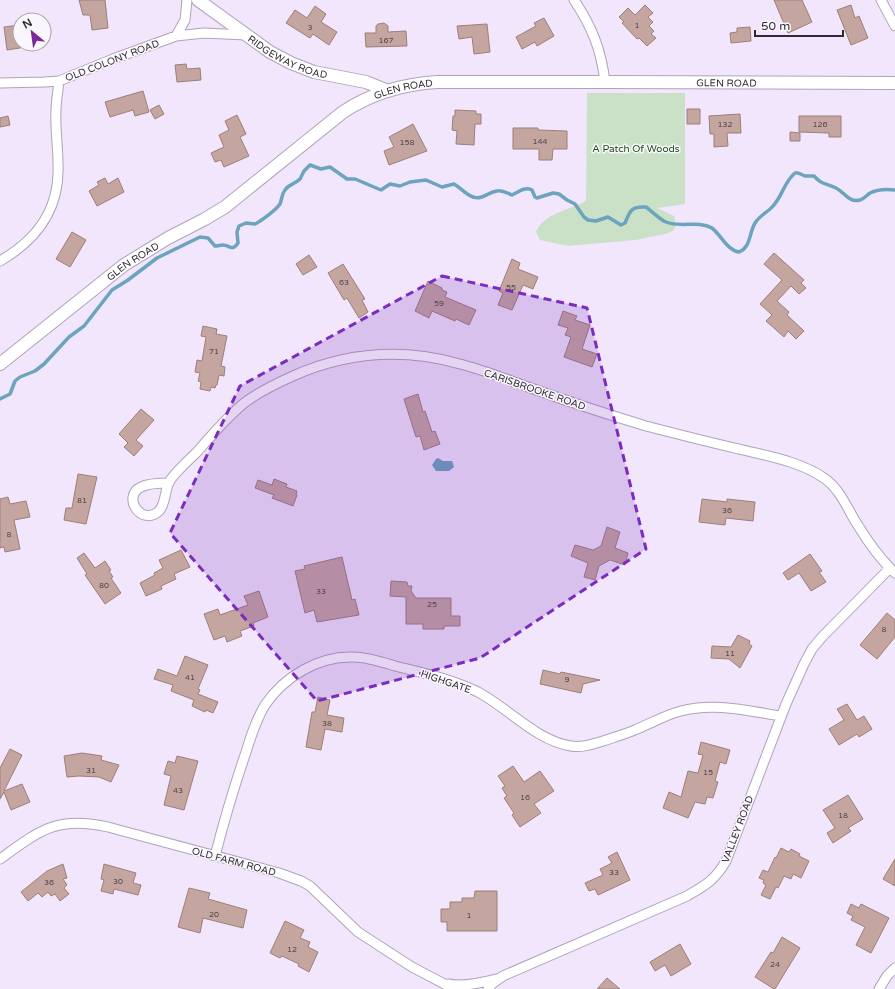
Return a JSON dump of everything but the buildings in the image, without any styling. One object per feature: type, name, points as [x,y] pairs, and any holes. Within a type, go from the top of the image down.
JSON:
[{"type":"street","points":[[176,36],[185,20],[187,0]]},
{"type":"street","name":"RIDGEWAY ROAD","points":[[198,0],[270,52],[301,68],[330,76],[366,82],[388,91]]},
{"type":"street","points":[[574,0],[586,18],[598,46],[605,82]]},
{"type":"street","points":[[881,0],[895,26]]},
{"type":"street","name":"OLD COLONY ROAD","points":[[0,83],[59,81],[176,36],[208,33],[248,36]]},
{"type":"street","points":[[0,261],[30,240],[39,228],[53,203],[57,192],[56,111],[59,81]]},
{"type":"street","name":"GLEN ROAD","points":[[0,364],[124,265],[168,238],[218,211],[237,198],[344,112],[364,100],[388,91],[410,85],[437,82],[895,84]]},
{"type":"street","name":"CARISBROOKE ROAD","points":[[169,482],[238,408],[250,398],[274,385],[320,365],[349,358],[386,354],[422,356],[461,364],[641,424],[694,439],[780,459],[808,469],[824,478],[834,487],[866,538],[892,570]]},
{"type":"street","name":"VALLEY ROAD","points":[[488,989],[493,983],[503,976],[687,896],[711,882],[719,873],[726,861],[781,716],[799,674],[815,646],[892,570]]},
{"type":"street","name":"HIGHGATE","points":[[215,856],[235,786],[262,711],[272,696],[289,679],[311,666],[328,660],[347,657],[366,658],[422,672],[459,684],[488,698],[546,736],[561,743],[574,746],[588,745],[624,735],[669,715],[696,708],[719,707],[781,716]]},
{"type":"street","name":"OLD FARM ROAD","points":[[0,859],[40,831],[60,824],[75,822],[102,826],[284,875],[305,884],[317,892],[358,932],[412,967],[454,989]]},
{"type":"street","points":[[879,989],[887,976],[895,968]]},
{"type":"street","name":"OLD FARM ROAD","points":[[445,984],[473,984],[503,976]]},
{"type":"highlighted area","points":[[442,276],[587,308],[646,549],[480,658],[317,701],[170,533],[240,386]]},
{"type":"green space","name":"A Patch Of Woods","points":[[587,93],[685,93],[685,204],[657,208],[674,216],[676,226],[674,230],[669,233],[636,240],[568,246],[540,240],[536,232],[545,220],[586,201]]},
{"type":"water","points":[[438,458],[443,461],[452,461],[454,467],[449,471],[436,471],[432,465]]},
{"type":"waterway","points":[[0,399],[10,394],[15,381],[20,377],[35,371],[44,364],[69,337],[84,326],[112,290],[157,258],[200,237],[208,238],[215,246],[225,245],[232,248],[236,246],[238,243],[237,232],[239,226],[246,223],[255,224],[272,212],[280,204],[283,194],[287,188],[300,179],[304,171],[310,165],[321,169],[330,167],[347,179],[355,179],[381,190],[390,184],[400,186],[410,182],[426,180],[442,187],[454,184],[468,194],[477,198],[499,191],[512,195],[527,189],[532,190],[537,198],[553,193],[559,194],[575,204],[584,217],[588,220],[596,221],[608,217],[621,225],[625,223],[628,215],[634,208],[646,207],[658,217],[671,224],[695,224],[712,228],[731,248],[739,252],[746,247],[753,227],[757,221],[776,202],[788,181],[795,173],[805,176],[814,176],[824,184],[836,188],[850,199],[856,201],[876,191],[886,189],[895,190]]}]
